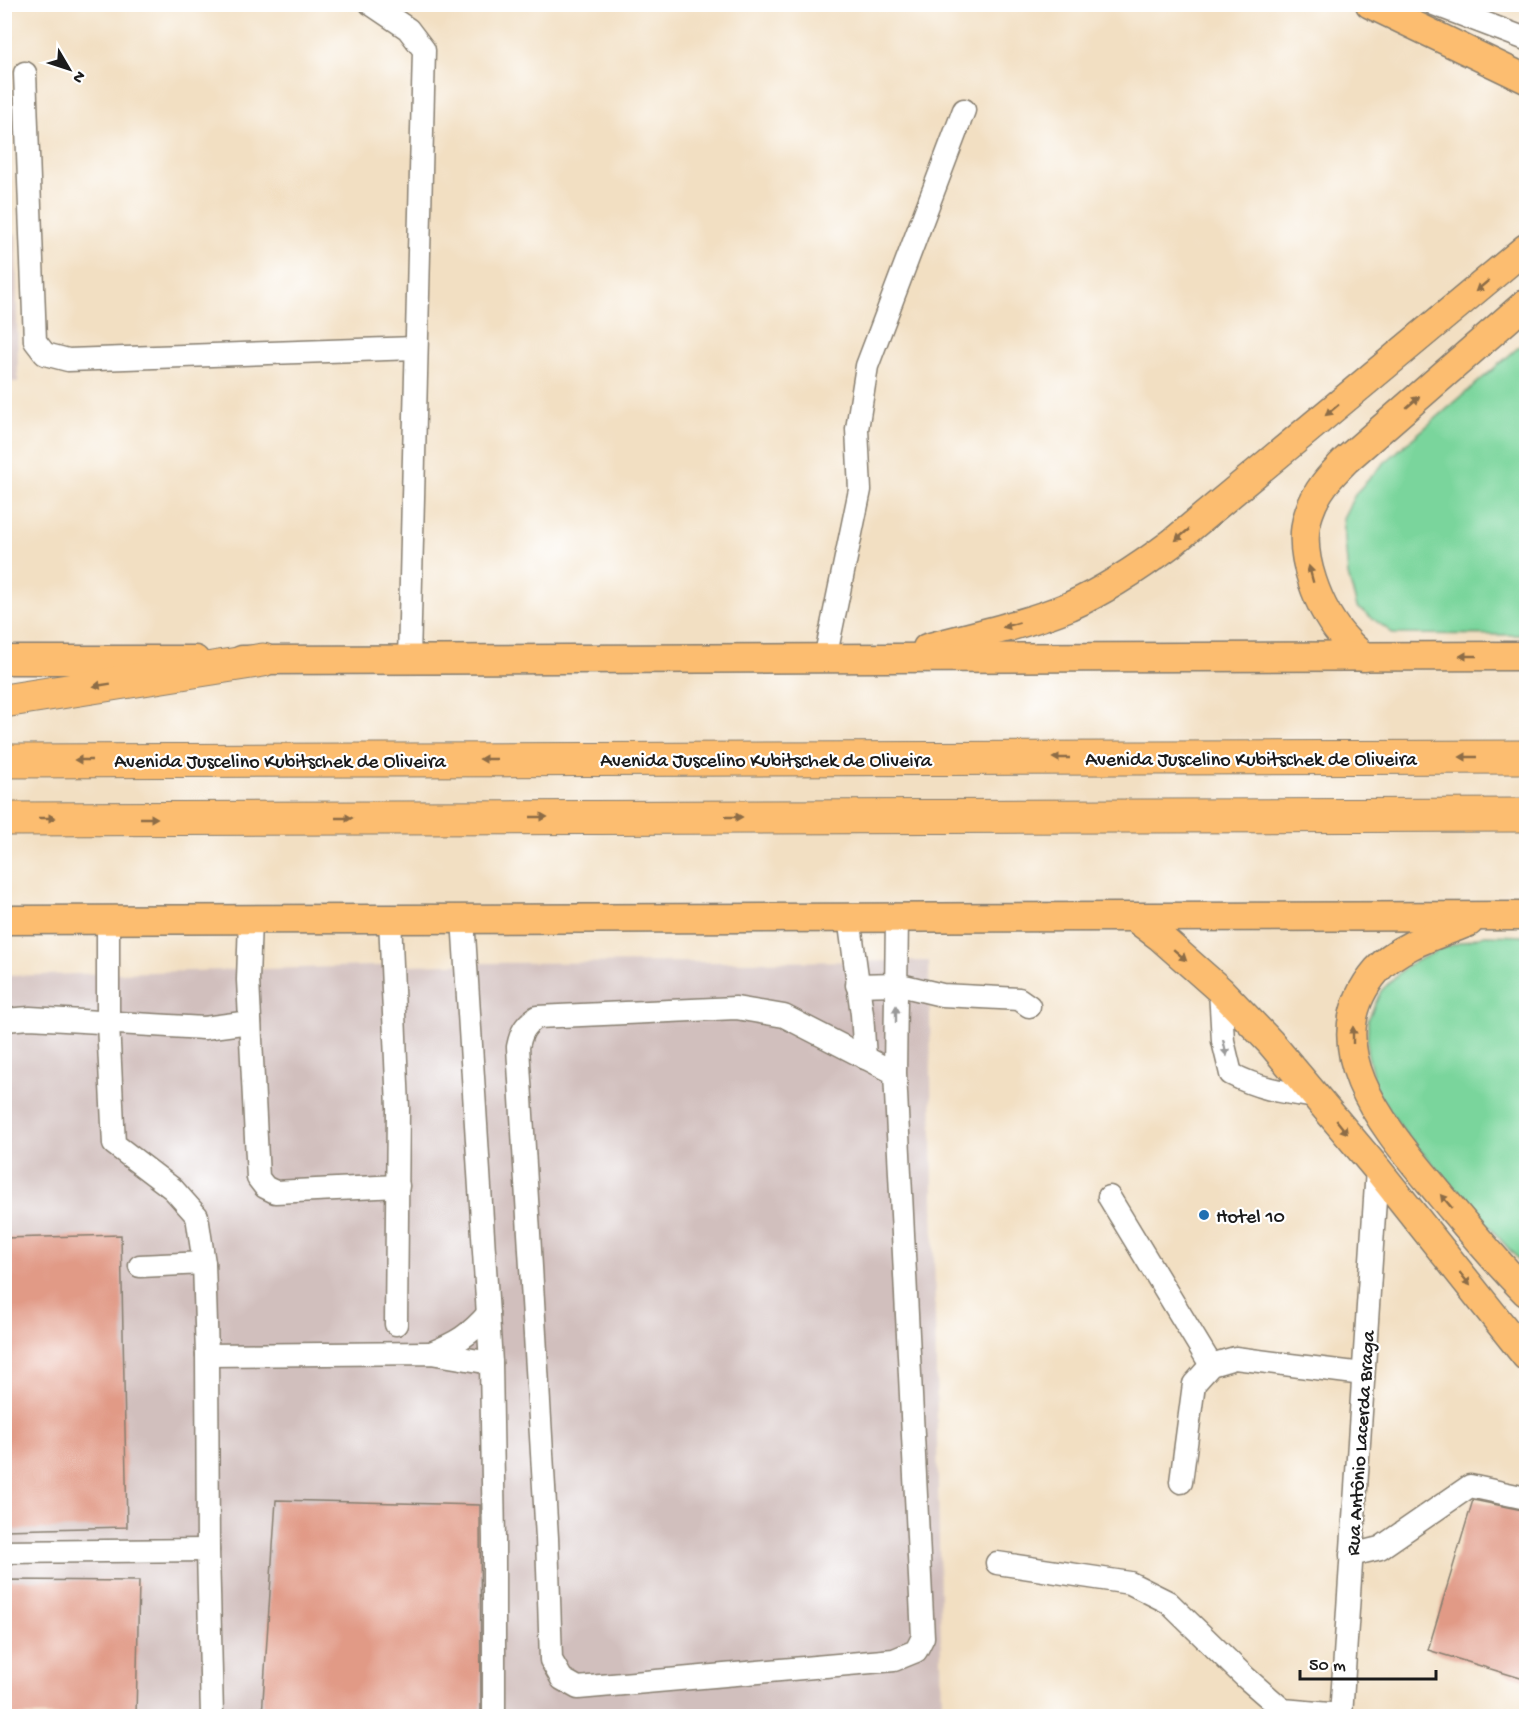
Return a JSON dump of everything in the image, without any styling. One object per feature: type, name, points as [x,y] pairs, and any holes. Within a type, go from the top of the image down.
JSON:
[{"type":"highway","points":[[4,701],[263,660]]},
{"type":"highway","name":"Avenida Juscelino Kubitschek de Oliveira","points":[[4,761],[1527,757]]},
{"type":"highway","points":[[4,819],[1527,815]]},
{"type":"main road","points":[[1370,4],[1527,79]]},
{"type":"main road","points":[[888,658],[1034,619],[1070,606],[1109,586],[1142,565],[1172,543],[1527,248]]},
{"type":"main road","points":[[1364,657],[1347,642],[1329,616],[1311,577],[1305,534],[1308,514],[1329,477],[1346,460],[1527,303]]},
{"type":"main road","points":[[1300,657],[1318,639],[1329,616]]},
{"type":"main road","points":[[4,660],[1527,656]]},
{"type":"main road","points":[[1485,915],[1426,939],[1397,954],[1378,969],[1364,988],[1354,1012],[1351,1038],[1355,1062],[1364,1090],[1386,1129],[1487,1251],[1527,1292]]},
{"type":"main road","points":[[4,920],[1527,916]]},
{"type":"main road","points":[[1135,918],[1159,936],[1248,1017],[1377,1169],[1527,1356]]},
{"type":"street","points":[[371,4],[408,28],[424,50],[409,660]]},
{"type":"street","points":[[1434,4],[1527,39]]},
{"type":"street","points":[[25,72],[35,341],[45,354],[68,360],[416,348]]},
{"type":"street","points":[[825,658],[860,490],[857,429],[867,366],[964,110]]},
{"type":"street","points":[[849,917],[862,1014],[865,1058]]},
{"type":"street","points":[[895,1073],[784,1016],[736,1008],[537,1017],[526,1024],[520,1035],[518,1047],[547,1538],[551,1660],[562,1679],[578,1688],[894,1660],[916,1651],[923,1637],[895,1073],[897,917]]},
{"type":"street","points":[[390,918],[398,1108],[396,1324]]},
{"type":"street","points":[[463,918],[491,1363],[494,1716]]},
{"type":"street","points":[[108,919],[108,1024],[114,1144],[173,1189],[197,1216],[204,1263],[212,1716]]},
{"type":"street","points":[[250,919],[248,980],[258,1178],[264,1187],[275,1192],[398,1186]]},
{"type":"street","points":[[857,985],[896,984],[942,995],[1019,999],[1029,1006]]},
{"type":"street","points":[[1220,990],[1222,1041],[1231,1074],[1250,1084],[1270,1090],[1317,1097]]},
{"type":"street","points":[[4,1020],[30,1018],[204,1028],[250,1022]]},
{"type":"street","name":"Rua Antônio Lacerda Braga","points":[[1341,1715],[1377,1169]]},
{"type":"street","points":[[1109,1197],[1211,1365]]},
{"type":"street","points":[[140,1266],[204,1263]]},
{"type":"street","points":[[431,1353],[455,1343],[473,1331],[488,1314]]},
{"type":"street","points":[[207,1354],[431,1353],[491,1363]]},
{"type":"street","points":[[1181,1482],[1194,1384],[1211,1365],[1235,1358],[1363,1374]]},
{"type":"street","points":[[1351,1555],[1380,1548],[1470,1486],[1527,1498]]},
{"type":"street","points":[[4,1552],[208,1550]]},
{"type":"street","points":[[997,1563],[1130,1583],[1168,1602],[1245,1677],[1283,1710],[1341,1715]]},
{"type":"shaded area","points":[[5,234],[16,234],[18,382],[5,382]]},
{"type":"shaded area","points":[[929,961],[942,1716],[5,1716],[4,976],[483,963]]},
{"type":"green space","points":[[1526,341],[1526,635],[1394,634],[1357,607],[1348,575],[1343,518],[1356,493],[1384,463]]},
{"type":"green space","points":[[1485,935],[1526,936],[1526,1268],[1404,1132],[1376,1090],[1367,1051],[1368,1020],[1381,991],[1406,966],[1443,948]]},
{"type":"building","points":[[121,1235],[127,1527],[4,1530],[4,1238]]},
{"type":"building","points":[[276,1500],[480,1505],[481,1716],[262,1716]]},
{"type":"building","points":[[1473,1500],[1527,1511],[1527,1680],[1428,1650]]},
{"type":"building","points":[[4,1580],[139,1581],[136,1716],[4,1716]]},
{"type":"place","name":"Hotel 10","points":[[1204,1215]]}]
